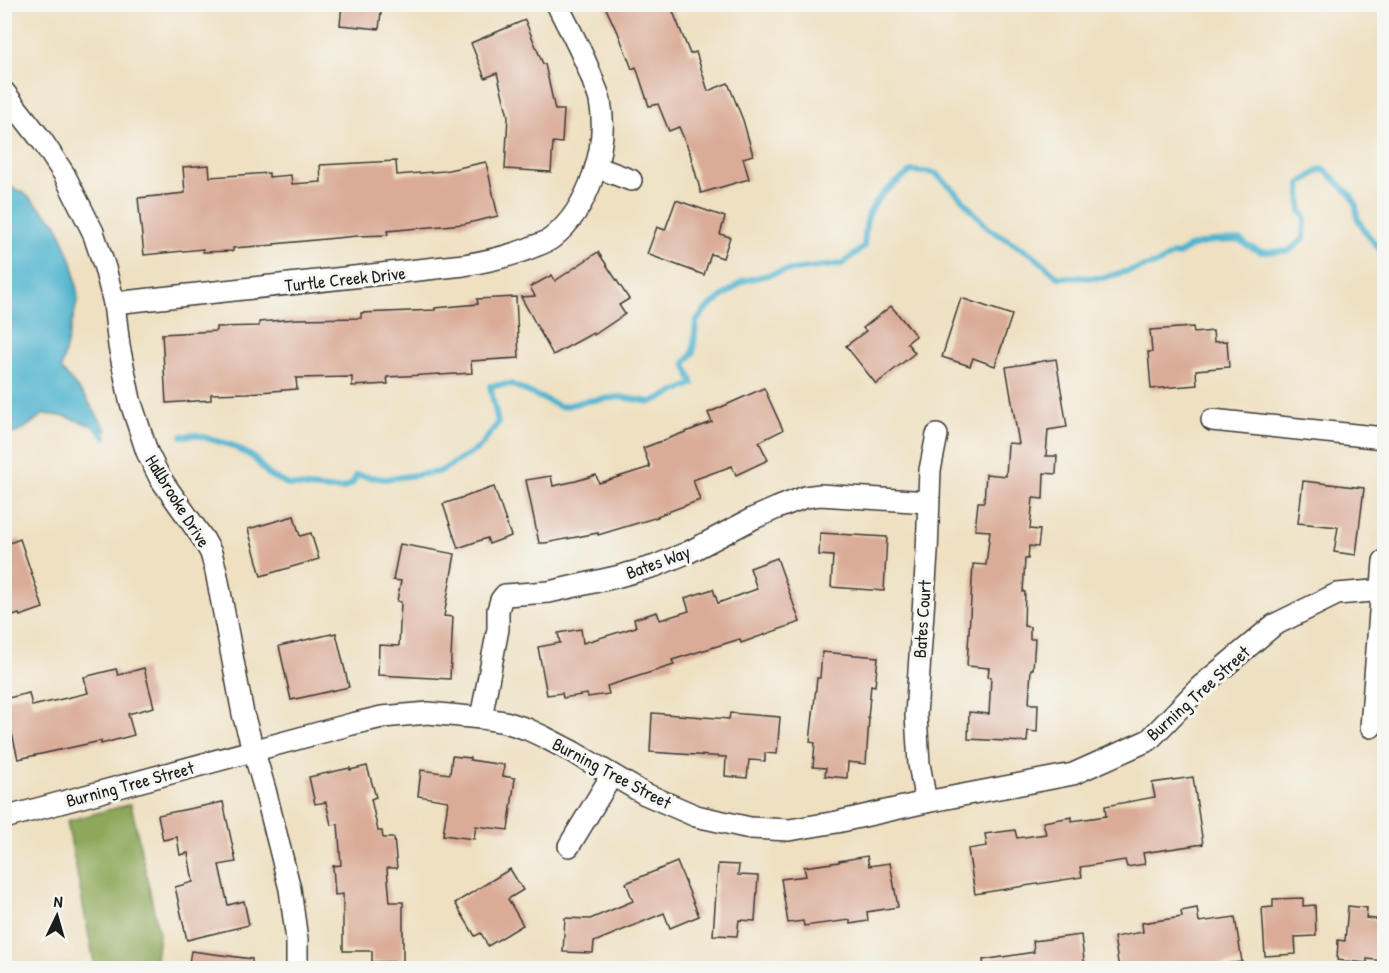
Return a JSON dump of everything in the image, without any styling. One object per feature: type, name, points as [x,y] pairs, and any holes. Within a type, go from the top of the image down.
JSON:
[{"type":"street","name":"Turtle Creek Drive","points":[[114,303],[492,261],[544,243],[566,223],[581,203],[600,155],[602,128],[600,100],[589,67],[557,4]]},
{"type":"street","name":"Hallbrooke Drive","points":[[4,92],[43,142],[81,206],[100,250],[114,303],[119,346],[130,400],[147,452],[160,478],[211,553],[243,714],[282,852],[290,889],[297,940],[297,969]]},
{"type":"street","points":[[596,167],[631,180]]},
{"type":"street","points":[[1212,420],[1384,438]]},
{"type":"street","name":"Bates Court","points":[[926,802],[919,764],[916,715],[930,470],[937,435]]},
{"type":"street","name":"Bates Way","points":[[482,718],[498,628],[498,610],[505,595],[549,592],[656,566],[689,552],[753,518],[805,497],[820,495],[928,502]]},
{"type":"street","points":[[1371,727],[1384,561]]},
{"type":"street","name":"Burning Tree Street","points":[[4,818],[303,736],[382,717],[428,713],[482,718],[527,729],[573,752],[643,793],[696,816],[750,828],[789,830],[1073,774],[1149,740],[1200,687],[1274,625],[1337,594],[1383,590]]},
{"type":"street","points":[[570,846],[612,775]]},
{"type":"green space","points":[[131,804],[159,934],[155,968],[95,968],[67,821]]},
{"type":"water","points":[[5,185],[24,193],[57,224],[71,259],[78,298],[61,369],[86,398],[107,431],[67,417],[44,414],[21,431],[5,436]]},
{"type":"building","points":[[342,4],[382,4],[379,29],[340,25]]},
{"type":"building","points":[[604,4],[670,4],[690,54],[696,52],[708,91],[728,83],[743,120],[753,155],[743,158],[749,179],[701,193],[690,153],[679,127],[669,131],[658,104],[649,106],[636,67],[632,69]]},
{"type":"building","points":[[525,20],[543,64],[545,64],[555,110],[564,110],[562,143],[553,142],[551,172],[505,169],[508,116],[497,73],[485,78],[471,43]]},
{"type":"building","points":[[396,161],[397,175],[444,171],[486,162],[498,216],[464,224],[387,231],[388,235],[233,248],[233,251],[203,252],[203,249],[144,255],[138,198],[185,193],[183,167],[209,165],[210,177],[269,173],[269,177],[291,175],[292,184],[321,182],[320,165]]},
{"type":"building","points":[[676,200],[725,217],[720,234],[730,237],[723,258],[711,254],[704,275],[647,254],[657,227],[665,230]]},
{"type":"building","points":[[598,252],[629,299],[619,305],[625,314],[594,335],[593,333],[553,355],[521,297],[535,296],[530,287],[552,275],[555,281]]},
{"type":"building","points":[[516,297],[519,358],[471,361],[472,373],[387,377],[388,384],[352,386],[352,377],[296,378],[297,389],[211,394],[211,400],[166,403],[162,334],[216,331],[216,327],[259,326],[259,322],[296,319],[361,318],[361,313],[435,310],[435,308],[478,304],[477,299]]},
{"type":"building","points":[[961,298],[1012,315],[995,366],[973,358],[970,366],[942,357]]},
{"type":"building","points":[[891,306],[916,336],[907,343],[915,353],[876,384],[846,346],[866,331],[863,328]]},
{"type":"building","points":[[1193,327],[1194,333],[1213,331],[1214,342],[1227,341],[1229,367],[1196,370],[1197,385],[1151,389],[1148,352],[1152,352],[1150,330]]},
{"type":"building","points":[[1056,359],[1067,427],[1048,430],[1046,456],[1057,456],[1056,474],[1044,473],[1043,499],[1033,498],[1030,529],[1040,530],[1038,547],[1029,546],[1028,559],[1025,559],[1023,592],[1025,592],[1024,626],[1030,627],[1030,639],[1035,639],[1029,704],[1038,704],[1037,732],[1028,731],[1027,742],[968,739],[969,712],[989,714],[991,677],[988,677],[989,668],[967,666],[973,564],[986,565],[990,531],[975,530],[978,502],[984,502],[986,474],[1006,476],[1008,443],[1019,444],[1006,367]]},
{"type":"building","points":[[764,388],[783,430],[759,442],[768,460],[736,475],[732,466],[693,480],[700,500],[658,517],[598,535],[598,533],[539,543],[526,480],[551,476],[553,486],[596,475],[599,483],[650,467],[643,448],[712,422],[708,413]]},
{"type":"building","points":[[1303,481],[1364,488],[1356,555],[1334,552],[1338,527],[1298,523]]},
{"type":"building","points":[[494,487],[511,536],[489,544],[487,538],[458,548],[443,504]]},
{"type":"building","points":[[294,516],[300,536],[311,533],[319,559],[261,576],[248,529]]},
{"type":"building","points":[[820,533],[887,537],[884,591],[831,587],[833,556],[819,555]]},
{"type":"building","points":[[20,539],[43,608],[4,619],[4,545]]},
{"type":"building","points":[[400,544],[455,554],[444,616],[453,617],[450,679],[378,675],[379,645],[399,646],[401,602],[397,601],[401,581],[393,580]]},
{"type":"building","points":[[777,558],[800,622],[741,643],[740,639],[672,660],[674,665],[607,686],[609,694],[588,697],[587,694],[563,698],[562,693],[547,695],[538,647],[560,643],[558,633],[581,629],[583,643],[636,627],[634,619],[657,612],[660,620],[689,611],[685,598],[713,589],[718,603],[757,589],[750,568]]},
{"type":"building","points":[[336,633],[349,687],[291,700],[279,646]]},
{"type":"building","points":[[822,652],[878,657],[875,686],[871,685],[866,764],[848,762],[847,778],[825,776],[826,768],[813,767],[815,743],[810,742]]},
{"type":"building","points":[[144,668],[154,707],[128,714],[134,735],[101,744],[101,741],[18,759],[4,699],[29,693],[32,706],[88,693],[84,677],[116,669],[118,675]]},
{"type":"building","points":[[652,713],[729,719],[730,713],[780,717],[777,754],[765,753],[765,761],[749,760],[747,778],[725,776],[726,757],[650,752]]},
{"type":"building","points":[[452,756],[504,765],[503,776],[515,778],[508,830],[476,826],[474,839],[443,835],[448,801],[418,796],[421,770],[450,774]]},
{"type":"building","points":[[367,766],[376,797],[371,799],[378,831],[382,831],[383,838],[394,838],[397,868],[387,868],[390,902],[403,902],[403,962],[372,962],[372,951],[343,951],[343,894],[335,895],[333,866],[341,865],[338,824],[331,825],[326,802],[315,804],[309,777]]},
{"type":"building","points":[[1193,777],[1203,844],[1143,853],[1145,864],[1127,867],[1125,860],[1080,867],[1082,877],[975,894],[968,849],[987,846],[985,834],[1015,830],[1017,838],[1046,834],[1043,822],[1072,817],[1072,821],[1106,816],[1105,806],[1155,797],[1152,783]]},
{"type":"building","points":[[223,802],[236,862],[219,865],[228,905],[244,901],[249,925],[187,940],[175,887],[193,882],[188,853],[180,855],[177,837],[163,840],[158,815]]},
{"type":"building","points":[[867,856],[869,866],[890,863],[898,907],[867,912],[868,921],[850,924],[850,920],[804,926],[803,921],[788,923],[781,879],[806,876],[804,867]]},
{"type":"building","points":[[677,862],[699,916],[670,928],[664,913],[594,942],[593,953],[563,952],[565,918],[590,919],[633,901],[626,883]]},
{"type":"building","points":[[718,864],[739,865],[738,875],[758,876],[755,921],[739,920],[737,936],[713,935]]},
{"type":"building","points":[[510,869],[523,890],[508,899],[523,925],[488,946],[481,933],[475,936],[455,903]]},
{"type":"building","points":[[1303,898],[1303,906],[1315,905],[1316,936],[1295,937],[1296,954],[1265,956],[1262,908],[1273,907],[1273,899]]},
{"type":"building","points":[[1348,906],[1367,908],[1366,918],[1384,920],[1384,961],[1367,959],[1367,963],[1337,960],[1338,940],[1345,941]]},
{"type":"building","points":[[1197,908],[1199,922],[1235,917],[1242,962],[1216,965],[1217,969],[1119,969],[1114,937],[1143,932],[1142,923],[1182,917],[1181,911]]},
{"type":"building","points":[[1081,935],[1085,969],[984,969],[983,960],[1034,952],[1033,941]]},
{"type":"building","points":[[191,951],[252,959],[252,969],[188,969]]},
{"type":"waterway","points":[[182,436],[196,435],[231,445],[253,457],[269,475],[289,485],[343,489],[353,483],[356,475],[385,479],[439,472],[479,448],[498,423],[490,386],[511,384],[561,407],[620,397],[651,402],[693,384],[685,363],[693,353],[696,322],[706,309],[743,281],[784,271],[842,264],[864,247],[867,222],[875,203],[911,171],[935,173],[954,190],[988,228],[1033,255],[1058,277],[1102,278],[1159,263],[1173,254],[1178,255],[1189,247],[1212,241],[1240,240],[1262,252],[1289,251],[1304,238],[1305,217],[1301,211],[1300,184],[1321,169],[1325,170],[1351,195],[1356,205],[1357,217],[1364,230],[1381,251],[1384,251]]},
{"type":"waterway","points":[[92,422],[105,437]]}]
